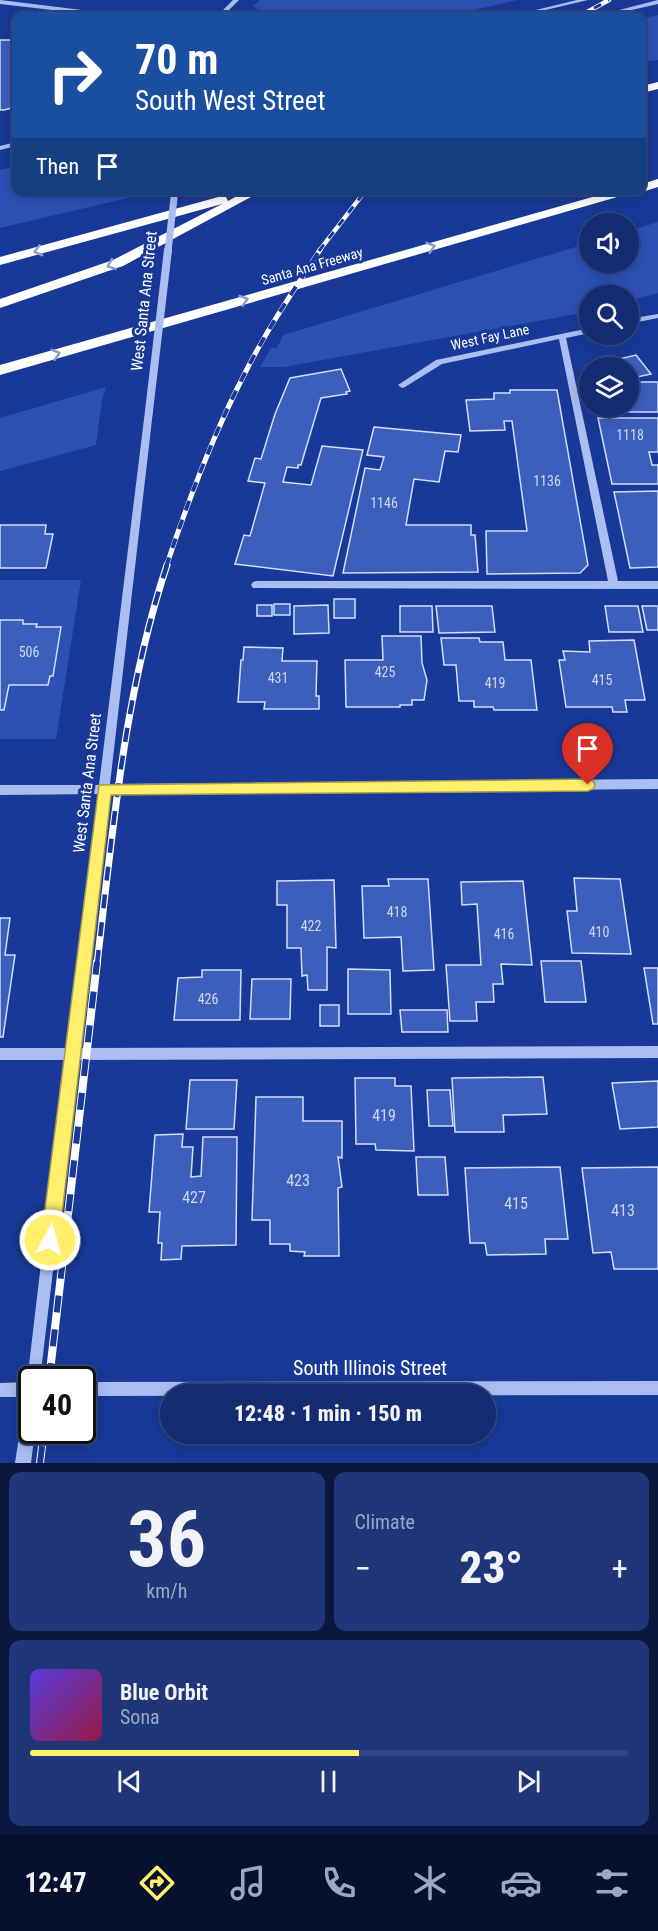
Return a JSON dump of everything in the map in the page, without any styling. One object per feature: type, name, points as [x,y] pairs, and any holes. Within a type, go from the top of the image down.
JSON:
[{"type":"highway","points":[[0,261],[242,195]]},
{"type":"highway","points":[[0,304],[118,263],[249,195]]},
{"type":"highway","name":"Santa Ana Freeway","points":[[0,370],[614,195]]},
{"type":"street","points":[[224,12],[237,0]]},
{"type":"street","points":[[532,12],[585,0]]},
{"type":"street","points":[[0,2],[82,12]]},
{"type":"street","points":[[616,12],[658,2]]},
{"type":"street","name":"West Santa Ana Street","points":[[35,1366],[174,195]]},
{"type":"street","points":[[639,320],[658,316]]},
{"type":"street","name":"West Fay Lane","points":[[402,385],[439,362],[579,332]]},
{"type":"street","points":[[562,336],[614,586]]},
{"type":"street","points":[[256,585],[658,585]]},
{"type":"street","points":[[0,790],[658,784]]},
{"type":"street","points":[[0,1054],[658,1052]]},
{"type":"street","name":"South Illinois Street","points":[[96,1389],[658,1388]]},
{"type":"street","points":[[0,1390],[18,1389]]},
{"type":"street","points":[[23,1463],[26,1444]]},
{"type":"shaded area","points":[[260,0],[518,0],[465,12],[261,12],[253,6]]},
{"type":"shaded area","points":[[658,15],[658,60],[646,62],[646,18]]},
{"type":"shaded area","points":[[12,167],[12,195],[136,195],[0,228],[0,170]]},
{"type":"shaded area","points":[[658,222],[658,293],[639,298],[639,285],[579,285],[579,314],[284,367],[260,367],[271,348],[277,348],[283,335],[579,246],[579,273],[639,273],[639,228]]},
{"type":"shaded area","points":[[106,387],[96,445],[0,471],[0,418]]},
{"type":"shaded area","points":[[0,580],[81,580],[56,739],[0,739]]},
{"type":"building","points":[[0,40],[12,40],[12,108],[0,110]]},
{"type":"building","points":[[639,359],[651,374],[639,377]]},
{"type":"building","points":[[341,369],[350,391],[346,392],[347,394],[321,398],[301,465],[298,465],[298,468],[287,467],[283,482],[311,485],[322,446],[363,450],[333,576],[235,564],[244,535],[250,536],[265,483],[248,481],[255,458],[261,459],[275,414],[290,378]]},
{"type":"building","points":[[639,382],[658,382],[658,412],[639,412]]},
{"type":"building","points":[[510,390],[557,390],[588,565],[580,573],[487,574],[486,531],[527,531],[512,421],[504,421],[505,430],[470,431],[466,400],[494,399],[494,393],[510,393]]},
{"type":"building","points":[[598,418],[658,418],[658,452],[649,452],[652,465],[658,465],[658,484],[612,484]]},
{"type":"building","points":[[374,427],[461,435],[458,452],[445,451],[439,482],[414,479],[406,525],[471,525],[471,535],[475,535],[478,572],[343,573],[365,468],[380,470],[384,457],[367,455]]},
{"type":"building","points":[[658,491],[658,567],[630,568],[614,492]]},
{"type":"building","points":[[0,525],[46,525],[45,534],[53,534],[46,568],[0,568]]},
{"type":"building","points":[[334,599],[355,599],[355,618],[334,618]]},
{"type":"building","points":[[274,604],[290,604],[290,615],[274,615]]},
{"type":"building","points":[[257,605],[272,605],[272,616],[257,616]]},
{"type":"building","points":[[328,605],[329,633],[294,634],[294,606]]},
{"type":"building","points":[[400,606],[432,606],[433,632],[400,632]]},
{"type":"building","points":[[436,606],[492,606],[495,632],[439,633]]},
{"type":"building","points":[[605,606],[638,606],[643,632],[609,632]]},
{"type":"building","points":[[642,606],[658,606],[658,630],[647,630]]},
{"type":"building","points":[[0,620],[23,620],[23,624],[37,624],[36,627],[61,627],[53,676],[50,676],[48,685],[9,685],[4,710],[0,710]]},
{"type":"building","points":[[382,636],[421,636],[422,663],[427,680],[424,700],[412,700],[412,705],[400,705],[400,707],[346,707],[345,660],[383,660]]},
{"type":"building","points":[[441,638],[479,638],[480,642],[503,642],[505,660],[531,660],[537,710],[494,710],[493,707],[474,707],[474,701],[459,701],[456,665],[444,665]]},
{"type":"building","points":[[634,640],[645,700],[625,700],[627,712],[613,712],[612,707],[566,707],[559,660],[565,660],[563,651],[590,652],[589,641]]},
{"type":"building","points":[[244,647],[283,648],[282,661],[317,661],[316,696],[319,696],[319,709],[264,709],[265,702],[238,702]]},
{"type":"building","points":[[574,878],[620,879],[631,954],[572,953],[567,911],[577,911]]},
{"type":"building","points":[[388,879],[428,879],[434,970],[403,971],[401,937],[364,938],[362,886],[389,886]]},
{"type":"building","points":[[334,880],[336,948],[327,947],[327,990],[308,990],[307,975],[302,976],[301,948],[287,948],[287,905],[277,905],[277,881]]},
{"type":"building","points":[[523,881],[532,965],[501,964],[503,984],[493,984],[494,1002],[476,1002],[477,1021],[450,1021],[446,965],[481,965],[477,904],[462,905],[461,882]]},
{"type":"building","points":[[0,918],[10,918],[5,955],[15,955],[3,1037],[0,1037]]},
{"type":"building","points":[[541,961],[581,961],[586,1002],[545,1002]]},
{"type":"building","points":[[644,968],[658,968],[658,1024],[653,1024]]},
{"type":"building","points":[[348,969],[390,970],[391,1014],[348,1014]]},
{"type":"building","points":[[202,970],[241,970],[240,1020],[174,1020],[178,978],[202,977]]},
{"type":"building","points":[[252,979],[291,979],[290,1019],[250,1019]]},
{"type":"building","points":[[320,1005],[339,1005],[339,1026],[320,1026]]},
{"type":"building","points":[[400,1010],[447,1010],[448,1032],[402,1032]]},
{"type":"building","points":[[543,1077],[547,1114],[503,1115],[504,1132],[455,1132],[452,1078]]},
{"type":"building","points":[[355,1078],[395,1078],[395,1086],[411,1086],[414,1151],[376,1150],[375,1144],[356,1144]]},
{"type":"building","points":[[190,1080],[237,1080],[234,1129],[186,1129]]},
{"type":"building","points":[[658,1081],[658,1127],[620,1129],[612,1083]]},
{"type":"building","points":[[427,1090],[450,1090],[453,1126],[429,1126]]},
{"type":"building","points":[[256,1097],[303,1097],[303,1121],[342,1121],[342,1158],[338,1157],[342,1187],[338,1188],[339,1256],[304,1256],[305,1252],[290,1251],[290,1244],[270,1244],[270,1220],[252,1220]]},
{"type":"building","points":[[183,1134],[182,1147],[193,1147],[191,1177],[201,1176],[203,1137],[237,1137],[236,1245],[182,1246],[181,1259],[161,1260],[162,1243],[158,1243],[160,1212],[149,1212],[155,1135]]},
{"type":"building","points":[[416,1157],[445,1157],[448,1195],[418,1195]]},
{"type":"building","points":[[560,1167],[568,1239],[545,1239],[546,1254],[487,1255],[485,1243],[470,1243],[465,1168]]},
{"type":"building","points":[[658,1167],[658,1269],[614,1269],[611,1252],[593,1253],[582,1168]]},
{"type":"railway","points":[[587,12],[609,0]]},
{"type":"railway","points":[[319,251],[362,195]]},
{"type":"railway","points":[[166,567],[201,470],[232,398],[271,327],[320,250]]},
{"type":"railway","points":[[97,964],[115,812],[130,712],[152,614],[167,565]]},
{"type":"railway","points":[[51,1366],[97,962]]},
{"type":"railway","points":[[40,1463],[42,1444]]},
{"type":"route","points":[[50,1240],[104,789],[588,785]]}]
